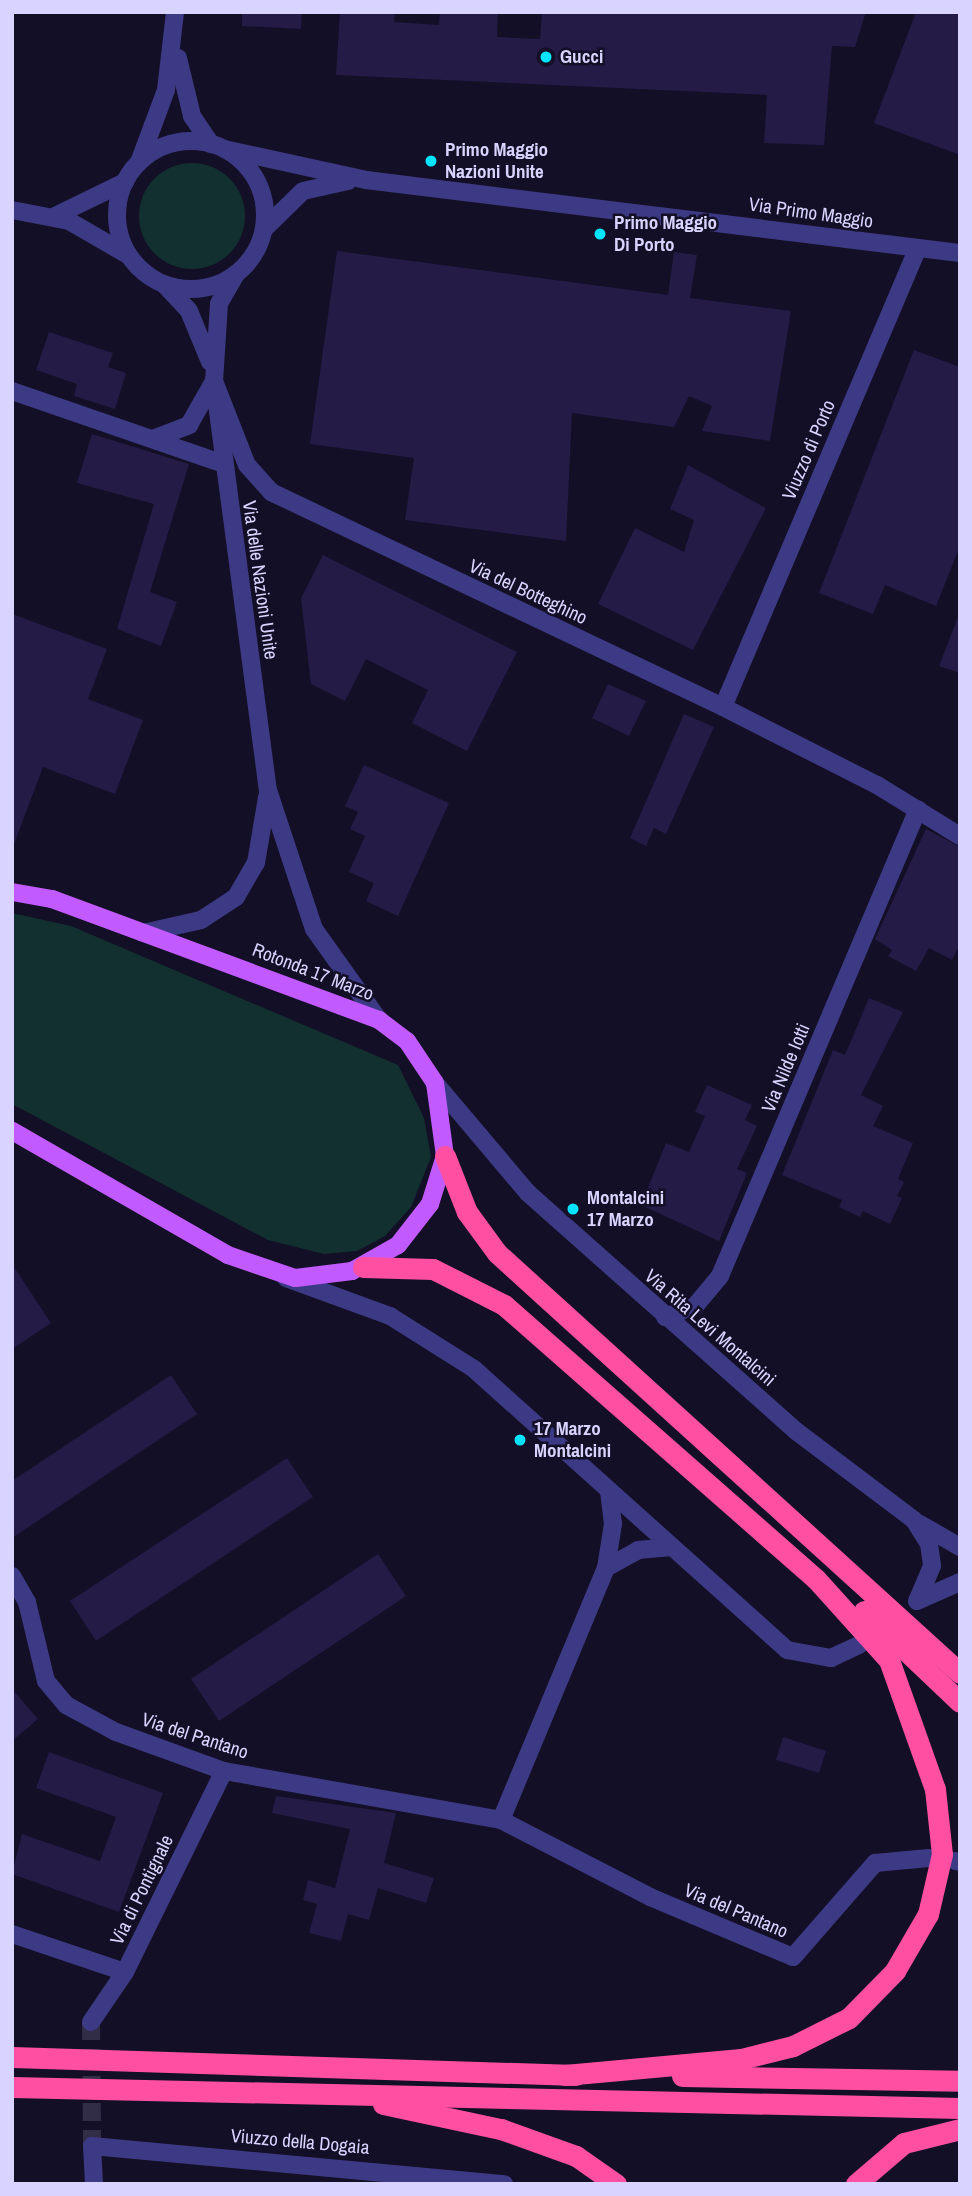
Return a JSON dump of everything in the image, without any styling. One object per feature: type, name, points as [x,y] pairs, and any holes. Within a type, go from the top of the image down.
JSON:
[{"type":"highway","points":[[445,1156],[467,1212],[497,1253],[960,1673]]},
{"type":"highway","points":[[363,1267],[433,1269],[504,1305],[816,1579],[878,1623],[960,1702]]},
{"type":"highway","points":[[565,2075],[741,2059],[793,2046],[867,2003],[917,1936],[942,1854],[925,1751],[885,1654],[816,1579]]},
{"type":"highway","points":[[12,2057],[565,2075],[960,2081]]},
{"type":"highway","points":[[12,2087],[960,2108]]},
{"type":"highway","points":[[347,2095],[501,2129],[576,2156],[616,2184]]},
{"type":"highway","points":[[856,2184],[904,2143],[960,2129]]},
{"type":"main road","name":"Rotonda 17 Marzo","points":[[12,892],[52,899],[379,1020],[412,1047],[436,1083],[445,1156],[436,1192],[413,1230],[363,1267],[326,1277],[280,1276],[228,1255],[12,1131]]},
{"type":"street","points":[[12,211],[55,216],[129,256],[161,283],[205,288],[236,274],[264,229],[259,186],[218,147],[184,95],[174,33],[174,12]]},
{"type":"street","points":[[129,256],[118,225],[125,182],[139,163],[161,110],[174,33]]},
{"type":"street","points":[[139,163],[172,144],[218,147]]},
{"type":"street","name":"Via Primo Maggio","points":[[218,147],[366,180],[917,249]]},
{"type":"street","name":"Via Primo Maggio","points":[[264,229],[310,188],[366,180]]},
{"type":"street","points":[[55,216],[125,182]]},
{"type":"street","points":[[917,249],[960,253]]},
{"type":"street","name":"Viuzzo di Porto","points":[[723,707],[917,249]]},
{"type":"street","name":"Via delle Nazioni Unite","points":[[236,274],[219,304],[214,378],[268,790],[314,929],[379,1020]]},
{"type":"street","name":"Via delle Nazioni Unite","points":[[161,283],[198,327],[214,378]]},
{"type":"street","points":[[150,439],[189,425],[214,378]]},
{"type":"street","name":"Via del Botteghino","points":[[214,378],[247,465],[271,492],[723,707],[918,810],[960,836]]},
{"type":"street","points":[[12,391],[224,464]]},
{"type":"street","name":"Via delle Nazioni Unite","points":[[143,933],[201,920],[236,897],[256,863],[268,790]]},
{"type":"street","name":"Via Nilde Iotti","points":[[665,1317],[695,1306],[720,1276],[918,810]]},
{"type":"street","name":"Via Rita Levi Montalcini","points":[[436,1083],[510,1176],[796,1431],[914,1520],[931,1556],[917,1601],[960,1582]]},
{"type":"street","points":[[280,1276],[372,1309],[436,1343],[793,1654],[831,1658],[859,1645]]},
{"type":"street","points":[[501,1820],[606,1567],[613,1524],[609,1491]]},
{"type":"street","points":[[914,1520],[960,1547]]},
{"type":"street","points":[[606,1567],[638,1550],[672,1547]]},
{"type":"street","name":"Via del Pantano","points":[[12,1576],[27,1602],[46,1681],[66,1705],[116,1732],[223,1771],[501,1820],[650,1897],[793,1957],[839,1911],[875,1863],[929,1858]]},
{"type":"street","name":"Via di Pontignale","points":[[90,2022],[125,1972],[223,1771]]},
{"type":"street","points":[[12,1934],[125,1972]]},
{"type":"street","name":"Viuzzo della Dogaia","points":[[94,2184],[92,2146],[504,2184]]},
{"type":"green space","points":[[192,163],[212,167],[229,179],[241,196],[245,216],[241,236],[229,253],[212,265],[192,269],[172,265],[155,253],[143,236],[139,216],[143,196],[155,179],[172,167]]},
{"type":"green space","points":[[12,913],[71,926],[398,1065],[424,1118],[431,1157],[411,1207],[385,1236],[357,1251],[324,1254],[268,1240],[12,1104]]},
{"type":"building","points":[[242,12],[302,12],[301,29],[242,26]]},
{"type":"building","name":"Gucci","points":[[340,12],[395,12],[394,22],[439,25],[440,12],[498,12],[497,37],[540,39],[542,12],[866,12],[855,47],[832,46],[824,145],[764,143],[767,95],[336,75]]},
{"type":"building","points":[[916,12],[960,12],[960,155],[874,123]]},
{"type":"building","points":[[337,251],[668,295],[674,252],[697,255],[690,298],[791,311],[770,441],[702,431],[712,406],[689,396],[674,427],[572,413],[566,541],[405,520],[414,458],[310,444]]},
{"type":"building","points":[[49,332],[113,353],[108,367],[126,373],[115,409],[74,396],[77,384],[36,370]]},
{"type":"building","points":[[914,350],[960,367],[960,546],[936,606],[885,585],[873,614],[819,593]]},
{"type":"building","points":[[92,434],[189,464],[150,592],[177,602],[161,646],[117,629],[154,504],[77,483]]},
{"type":"building","points":[[688,465],[766,508],[693,650],[598,604],[635,528],[684,552],[694,520],[670,509]]},
{"type":"building","points":[[323,555],[517,652],[467,751],[412,723],[428,690],[366,659],[345,701],[311,684],[301,598]]},
{"type":"building","points":[[12,614],[107,649],[88,699],[143,720],[115,794],[43,767],[14,844]]},
{"type":"building","points":[[960,617],[960,673],[939,666]]},
{"type":"building","points":[[608,684],[646,701],[629,736],[592,718]]},
{"type":"building","points":[[684,714],[714,727],[666,834],[654,828],[646,846],[630,838]]},
{"type":"building","points":[[364,765],[449,803],[398,916],[366,901],[374,883],[349,872],[365,836],[350,829],[358,812],[345,806]]},
{"type":"building","points":[[926,829],[960,847],[960,945],[952,960],[929,948],[916,971],[888,956],[892,950],[875,939]]},
{"type":"building","points":[[869,998],[903,1012],[861,1095],[883,1106],[873,1126],[913,1143],[898,1179],[904,1182],[897,1196],[902,1198],[890,1224],[863,1211],[860,1217],[839,1207],[842,1200],[782,1175],[833,1050],[845,1055]]},
{"type":"building","points":[[707,1085],[752,1105],[745,1120],[757,1126],[737,1169],[747,1173],[719,1241],[641,1205],[666,1143],[689,1152],[705,1116],[695,1112]]},
{"type":"building","points":[[12,1264],[51,1323],[12,1349]]},
{"type":"building","points":[[171,1375],[197,1414],[12,1538],[12,1481]]},
{"type":"building","points":[[287,1458],[313,1497],[96,1641],[70,1601]]},
{"type":"building","points":[[378,1554],[406,1596],[219,1721],[191,1679]]},
{"type":"building","points":[[12,1689],[38,1719],[12,1741]]},
{"type":"building","points":[[783,1737],[826,1751],[819,1773],[776,1760]]},
{"type":"building","points":[[49,1752],[163,1793],[119,1912],[12,1874],[22,1834],[100,1861],[116,1817],[36,1788]]},
{"type":"building","points":[[276,1796],[396,1813],[384,1863],[434,1878],[426,1903],[378,1888],[369,1920],[348,1914],[341,1941],[309,1933],[317,1904],[303,1900],[308,1880],[335,1888],[350,1829],[272,1813]]},
{"type":"tunnel","points":[[91,2022],[92,2146]]},
{"type":"place","name":"Gucci","points":[[546,57]]},
{"type":"place","name":"Primo Maggio Nazioni Unite","points":[[431,161]]},
{"type":"place","name":"Primo Maggio Di Porto","points":[[600,234]]},
{"type":"place","name":"Montalcini 17 Marzo","points":[[573,1209]]},
{"type":"place","name":"17 Marzo Montalcini","points":[[520,1440]]}]
